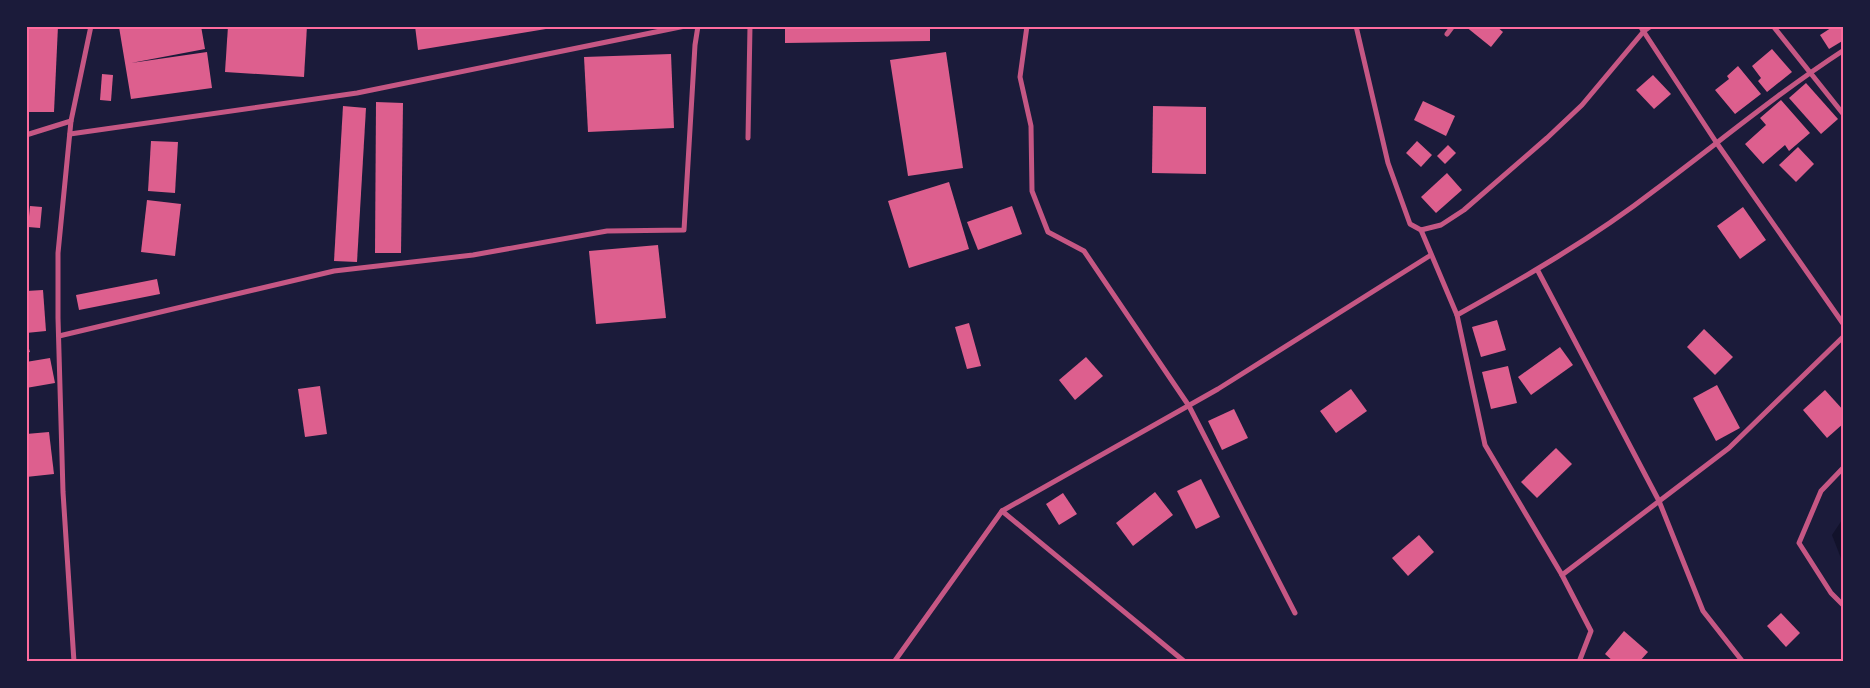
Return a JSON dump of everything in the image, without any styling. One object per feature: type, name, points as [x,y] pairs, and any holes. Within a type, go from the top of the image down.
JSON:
[{"type":"street","points":[[74,662],[63,492],[58,253],[71,121],[91,26]]},
{"type":"street","points":[[70,134],[357,93],[685,26]]},
{"type":"street","points":[[59,336],[334,271],[473,255],[607,231],[684,230],[695,45],[698,26]]},
{"type":"street","points":[[748,138],[750,26]]},
{"type":"street","points":[[1027,26],[1020,77],[1031,126],[1032,191],[1048,232],[1084,251],[1189,406],[1295,613]]},
{"type":"street","points":[[1356,26],[1388,162],[1410,224],[1421,230],[1428,230],[1441,225],[1464,210],[1547,138],[1582,105],[1642,29],[1651,26]]},
{"type":"street","points":[[1447,34],[1453,26]]},
{"type":"street","points":[[1773,26],[1844,115]]},
{"type":"street","points":[[1642,29],[1716,142],[1844,325]]},
{"type":"street","points":[[1457,315],[1538,271],[1654,192],[1716,142],[1810,72],[1844,50]]},
{"type":"street","points":[[26,135],[71,121]]},
{"type":"street","points":[[1421,230],[1457,315],[1485,445],[1562,575],[1591,631],[1579,662]]},
{"type":"street","points":[[894,662],[1002,511],[1189,406],[1431,255]]},
{"type":"street","points":[[1538,271],[1659,501],[1703,611],[1743,662]]},
{"type":"street","points":[[1562,575],[1729,448],[1844,336]]},
{"type":"street","points":[[1844,467],[1821,491],[1799,543],[1831,593],[1844,606]]},
{"type":"street","points":[[1002,511],[1185,662]]},
{"type":"shaded area","points":[[1844,517],[1844,566],[1832,535]]},
{"type":"building","points":[[26,26],[58,26],[54,112],[26,112]]},
{"type":"building","points":[[201,26],[205,49],[131,63],[207,52],[212,88],[131,99],[119,27]]},
{"type":"building","points":[[228,26],[307,26],[304,77],[225,72]]},
{"type":"building","points":[[415,26],[558,26],[558,27],[418,50]]},
{"type":"building","points":[[785,26],[930,26],[930,41],[785,43]]},
{"type":"building","points":[[1465,26],[1496,26],[1503,32],[1491,47]]},
{"type":"building","points":[[1834,26],[1844,26],[1844,40],[1829,49],[1820,35]]},
{"type":"building","points":[[1772,49],[1792,72],[1767,92],[1758,81],[1761,78],[1752,66]]},
{"type":"building","points":[[946,52],[963,168],[908,176],[890,60]]},
{"type":"building","points":[[671,54],[674,128],[588,132],[584,57]]},
{"type":"building","points":[[1738,66],[1761,94],[1735,114],[1715,90],[1729,79],[1727,76]]},
{"type":"building","points":[[102,74],[113,75],[111,101],[100,100]]},
{"type":"building","points":[[1653,75],[1671,94],[1654,109],[1636,90]]},
{"type":"building","points":[[1806,83],[1838,119],[1821,134],[1789,98]]},
{"type":"building","points":[[1781,100],[1810,133],[1789,151],[1785,145],[1763,164],[1745,144],[1766,125],[1760,118]]},
{"type":"building","points":[[1423,101],[1455,116],[1446,136],[1414,120]]},
{"type":"building","points":[[376,102],[403,103],[401,253],[375,253]]},
{"type":"building","points":[[343,106],[366,108],[357,262],[334,261]]},
{"type":"building","points":[[1153,106],[1206,107],[1206,174],[1152,173]]},
{"type":"building","points":[[151,141],[178,142],[175,193],[148,191]]},
{"type":"building","points":[[1417,141],[1432,155],[1421,167],[1406,153]]},
{"type":"building","points":[[1448,145],[1456,153],[1445,164],[1437,156]]},
{"type":"building","points":[[1798,147],[1814,164],[1796,182],[1779,165]]},
{"type":"building","points":[[1447,173],[1462,190],[1436,213],[1421,197]]},
{"type":"building","points":[[949,182],[969,249],[909,268],[888,201]]},
{"type":"building","points":[[147,200],[181,204],[175,256],[141,252]]},
{"type":"building","points":[[30,206],[42,207],[40,228],[28,227]]},
{"type":"building","points":[[1012,206],[1022,234],[978,250],[967,222]]},
{"type":"building","points":[[1743,207],[1766,240],[1740,259],[1717,226]]},
{"type":"building","points":[[658,245],[666,318],[596,324],[589,251]]},
{"type":"building","points":[[157,279],[160,294],[79,310],[76,295]]},
{"type":"building","points":[[43,290],[46,331],[26,333],[26,291]]},
{"type":"building","points":[[1497,320],[1506,350],[1481,357],[1472,327]]},
{"type":"building","points":[[969,323],[981,366],[967,369],[955,327]]},
{"type":"building","points":[[1704,329],[1733,357],[1715,375],[1687,347]]},
{"type":"building","points":[[26,339],[30,352],[26,353]]},
{"type":"building","points":[[1560,347],[1573,365],[1531,395],[1518,377]]},
{"type":"building","points":[[1086,357],[1103,376],[1075,400],[1059,380]]},
{"type":"building","points":[[50,358],[55,383],[26,388],[26,362]]},
{"type":"building","points":[[1508,366],[1517,403],[1491,409],[1482,372]]},
{"type":"building","points":[[1717,385],[1740,428],[1716,441],[1693,398]]},
{"type":"building","points":[[320,386],[327,434],[305,437],[298,389]]},
{"type":"building","points":[[1351,389],[1367,411],[1336,433],[1320,411]]},
{"type":"building","points":[[1825,390],[1844,411],[1844,423],[1827,438],[1803,410]]},
{"type":"building","points":[[1234,409],[1248,438],[1222,450],[1208,421]]},
{"type":"building","points":[[49,432],[54,474],[26,477],[26,434]]},
{"type":"building","points":[[1556,448],[1572,464],[1537,498],[1521,482]]},
{"type":"building","points":[[1201,479],[1220,517],[1196,529],[1177,491]]},
{"type":"building","points":[[1155,492],[1173,515],[1133,546],[1116,523]]},
{"type":"building","points":[[1063,493],[1077,514],[1059,525],[1046,504]]},
{"type":"building","points":[[1419,535],[1434,552],[1408,576],[1392,558]]},
{"type":"building","points":[[1781,613],[1800,633],[1786,647],[1767,626]]},
{"type":"building","points":[[1624,631],[1648,652],[1639,662],[1614,662],[1605,654]]}]
